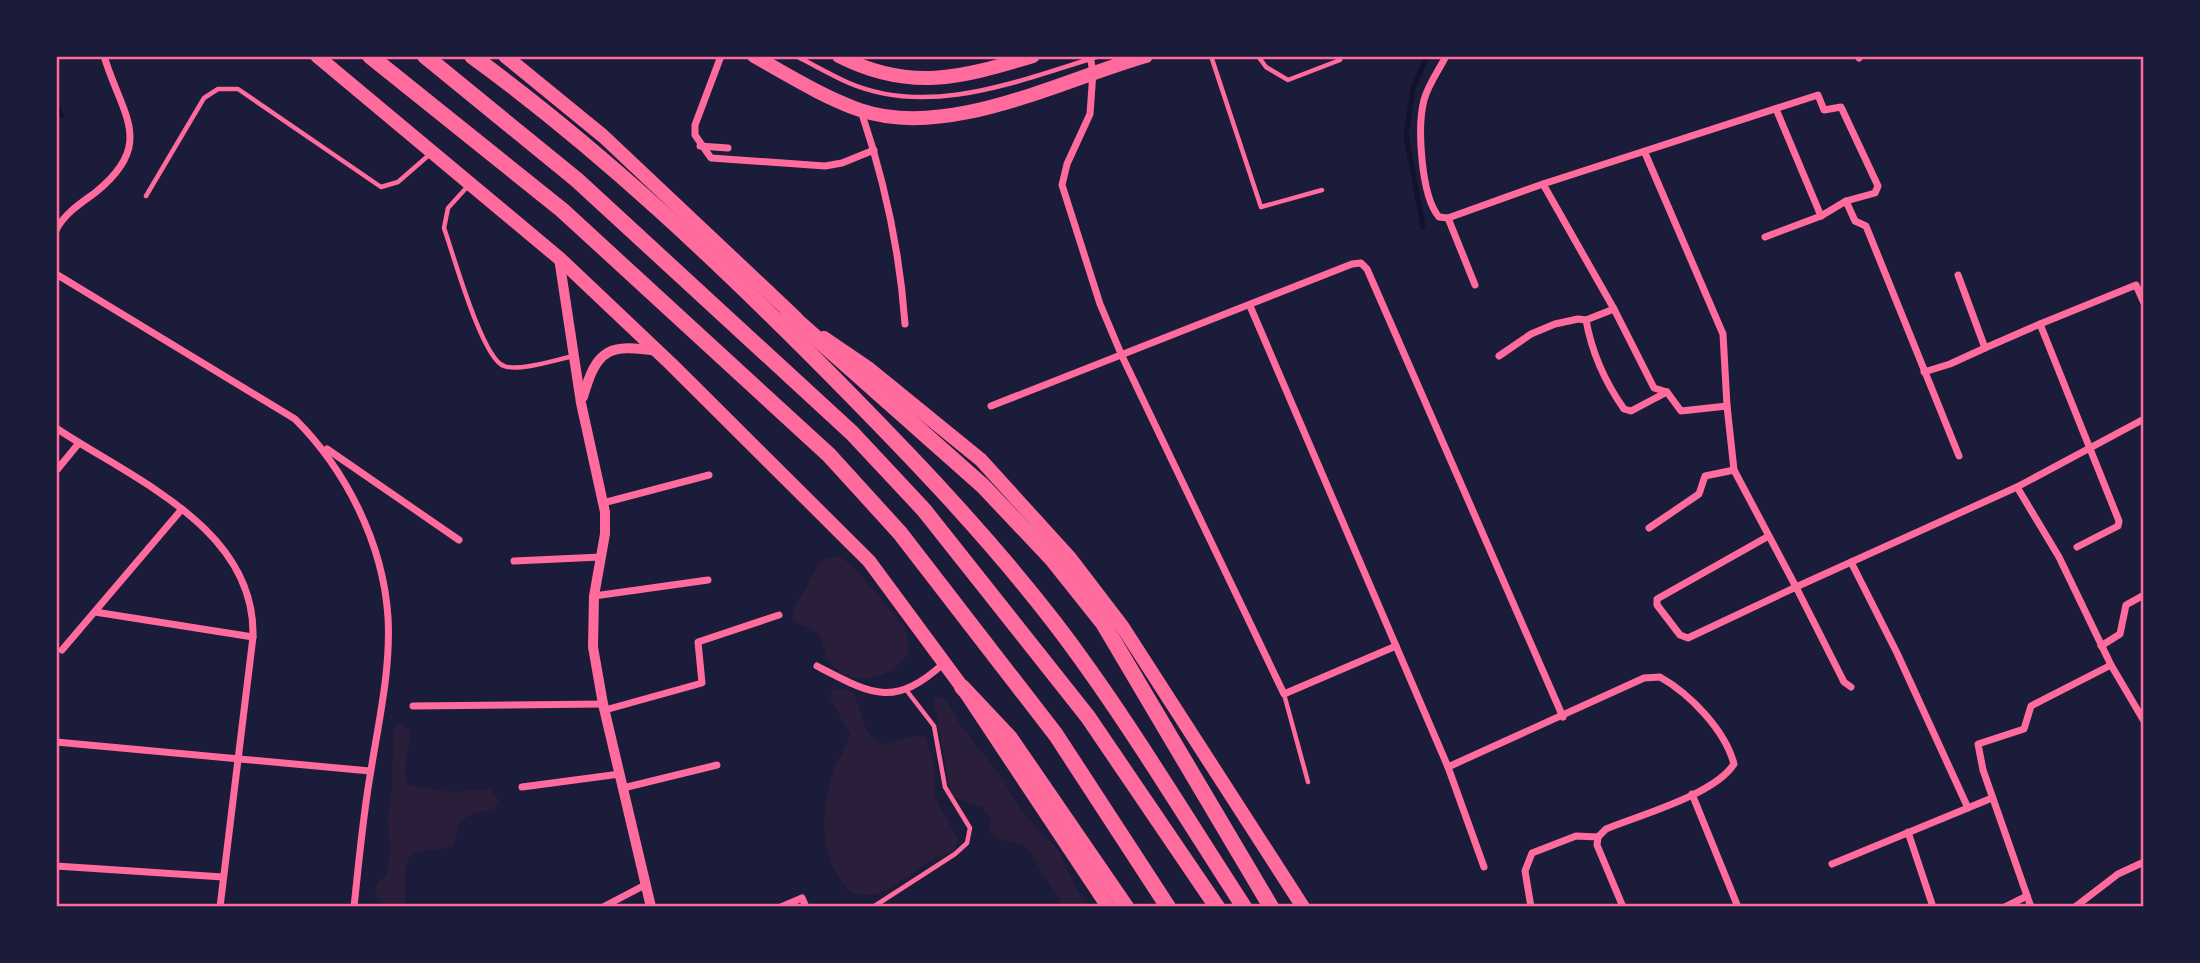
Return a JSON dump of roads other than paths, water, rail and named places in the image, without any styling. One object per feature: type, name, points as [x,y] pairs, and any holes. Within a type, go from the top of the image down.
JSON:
[{"type":"highway","points":[[370,56],[562,210],[829,455],[900,533],[1056,735],[1168,907]]},
{"type":"highway","points":[[425,56],[577,180],[852,433],[924,510],[1088,717],[1217,907]]},
{"type":"highway","points":[[472,56],[553,117],[620,174],[780,323],[961,510],[1006,561],[1062,633],[1244,907]]},
{"type":"highway","points":[[788,313],[982,486],[1052,559],[1103,623],[1271,907]]},
{"type":"highway","points":[[962,687],[1010,738],[1126,907]]},
{"type":"main road","points":[[317,56],[559,258],[658,351],[869,561],[945,662],[1108,907]]},
{"type":"main road","points":[[505,56],[603,136],[788,313],[868,368],[981,460],[1033,514],[1088,579],[1122,626],[1303,907]]},
{"type":"main road","points":[[754,56],[860,110],[891,117],[954,114],[997,104],[1146,56]]},
{"type":"main road","points":[[839,56],[866,70],[914,80],[945,79],[1033,56]]},
{"type":"street","points":[[56,230],[77,206],[125,163],[131,147],[130,127],[104,56]]},
{"type":"street","points":[[720,56],[695,125],[700,146],[711,158],[788,165],[842,163],[874,150]]},
{"type":"street","points":[[1090,56],[1093,72],[1090,114],[1067,163],[1062,185],[1100,304],[1122,356],[1284,694],[1396,646]]},
{"type":"street","points":[[1446,56],[1424,100],[1421,134],[1430,200],[1439,217],[1448,218],[1543,184],[1818,95],[1824,110],[1841,107],[1878,186],[1875,193],[1846,201],[1821,216],[1765,237]]},
{"type":"street","points":[[1776,109],[1821,216]]},
{"type":"street","points":[[860,110],[874,150],[902,282],[905,324]]},
{"type":"street","points":[[700,146],[728,148]]},
{"type":"street","points":[[1645,153],[1723,334],[1734,470],[1844,682],[1851,687]]},
{"type":"street","points":[[1543,184],[1614,309],[1654,388],[1667,392],[1681,411],[1727,406]]},
{"type":"street","points":[[1846,201],[1854,221],[1866,226],[1958,456]]},
{"type":"street","points":[[1448,218],[1475,285]]},
{"type":"street","points":[[559,258],[581,404],[603,503],[605,534],[594,596],[593,647],[604,707],[651,907]]},
{"type":"street","points":[[991,406],[1352,264],[1361,264],[1367,269],[1563,718]]},
{"type":"street","points":[[56,274],[295,419],[323,447],[459,540]]},
{"type":"street","points":[[1958,275],[1985,348]]},
{"type":"street","points":[[1923,372],[1950,364],[2136,285],[2144,303]]},
{"type":"street","points":[[1250,306],[1448,767],[1484,867]]},
{"type":"street","points":[[1499,356],[1531,334],[1578,319],[1586,320],[1614,309]]},
{"type":"street","points":[[1586,320],[1590,345],[1609,388],[1624,409],[1631,411],[1667,392]]},
{"type":"street","points":[[2040,324],[2119,523],[2077,547]]},
{"type":"street","points":[[581,404],[591,369],[602,355],[621,346],[658,351]]},
{"type":"street","points":[[1767,537],[1657,598],[1657,605],[1680,635],[1688,638],[2017,487],[2144,419]]},
{"type":"street","points":[[56,428],[182,509],[203,526],[224,550],[244,589],[253,619],[253,637],[220,907]]},
{"type":"street","points":[[56,471],[79,443]]},
{"type":"street","points":[[323,447],[344,481],[368,530],[388,618],[382,710],[370,771],[354,907]]},
{"type":"street","points":[[1649,528],[1699,494],[1705,476],[1734,470]]},
{"type":"street","points":[[603,503],[709,475]]},
{"type":"street","points":[[2017,487],[2059,557],[2101,646],[2144,722]]},
{"type":"street","points":[[62,650],[182,509]]},
{"type":"street","points":[[514,561],[601,556]]},
{"type":"street","points":[[1851,562],[1897,653],[1968,808]]},
{"type":"street","points":[[594,596],[708,580]]},
{"type":"street","points":[[2101,646],[2120,634],[2126,605],[2144,595]]},
{"type":"street","points":[[95,612],[253,637]]},
{"type":"street","points":[[413,706],[604,707],[702,682],[696,643],[779,615]]},
{"type":"street","points":[[817,666],[859,688],[884,695],[907,691],[926,680],[945,662]]},
{"type":"street","points":[[2031,907],[1992,798],[1978,744],[2024,729],[2031,706],[2111,665]]},
{"type":"street","points":[[1448,767],[1563,718],[1644,678],[1660,677],[1673,685],[1705,716],[1721,738],[1734,764],[1728,773],[1692,794],[1606,829],[1598,837],[1597,845],[1623,907]]},
{"type":"street","points":[[56,742],[370,771]]},
{"type":"street","points":[[623,788],[717,765]]},
{"type":"street","points":[[522,787],[620,774]]},
{"type":"street","points":[[1692,794],[1738,907]]},
{"type":"street","points":[[1832,864],[1992,798]]},
{"type":"street","points":[[1908,832],[1933,907]]},
{"type":"street","points":[[1531,907],[1525,871],[1532,853],[1576,836],[1598,837]]},
{"type":"street","points":[[2076,907],[2118,874],[2144,862]]},
{"type":"street","points":[[56,866],[223,877]]},
{"type":"street","points":[[603,907],[645,885]]},
{"type":"street","points":[[2005,907],[2027,896]]},
{"type":"street","points":[[781,907],[802,898],[806,907]]},
{"type":"lane","points":[[796,56],[850,84],[917,98],[961,95],[1100,56]]},
{"type":"lane","points":[[1211,56],[1261,207],[1322,190]]},
{"type":"lane","points":[[1258,56],[1266,68],[1288,80],[1340,60],[1341,56]]},
{"type":"lane","points":[[146,196],[204,98],[218,89],[238,89],[381,187],[398,182],[433,152]]},
{"type":"lane","points":[[471,183],[448,208],[444,228],[487,351],[503,366],[517,367],[574,356]]},
{"type":"lane","points":[[873,907],[955,854],[967,844],[970,828],[945,787],[934,726],[907,691]]},
{"type":"lane","points":[[1284,694],[1308,782]]},
{"type":"waterway","points":[[1423,227],[1406,135],[1413,89],[1427,56]]},
{"type":"waterway","points":[[56,104],[61,115]]}]
